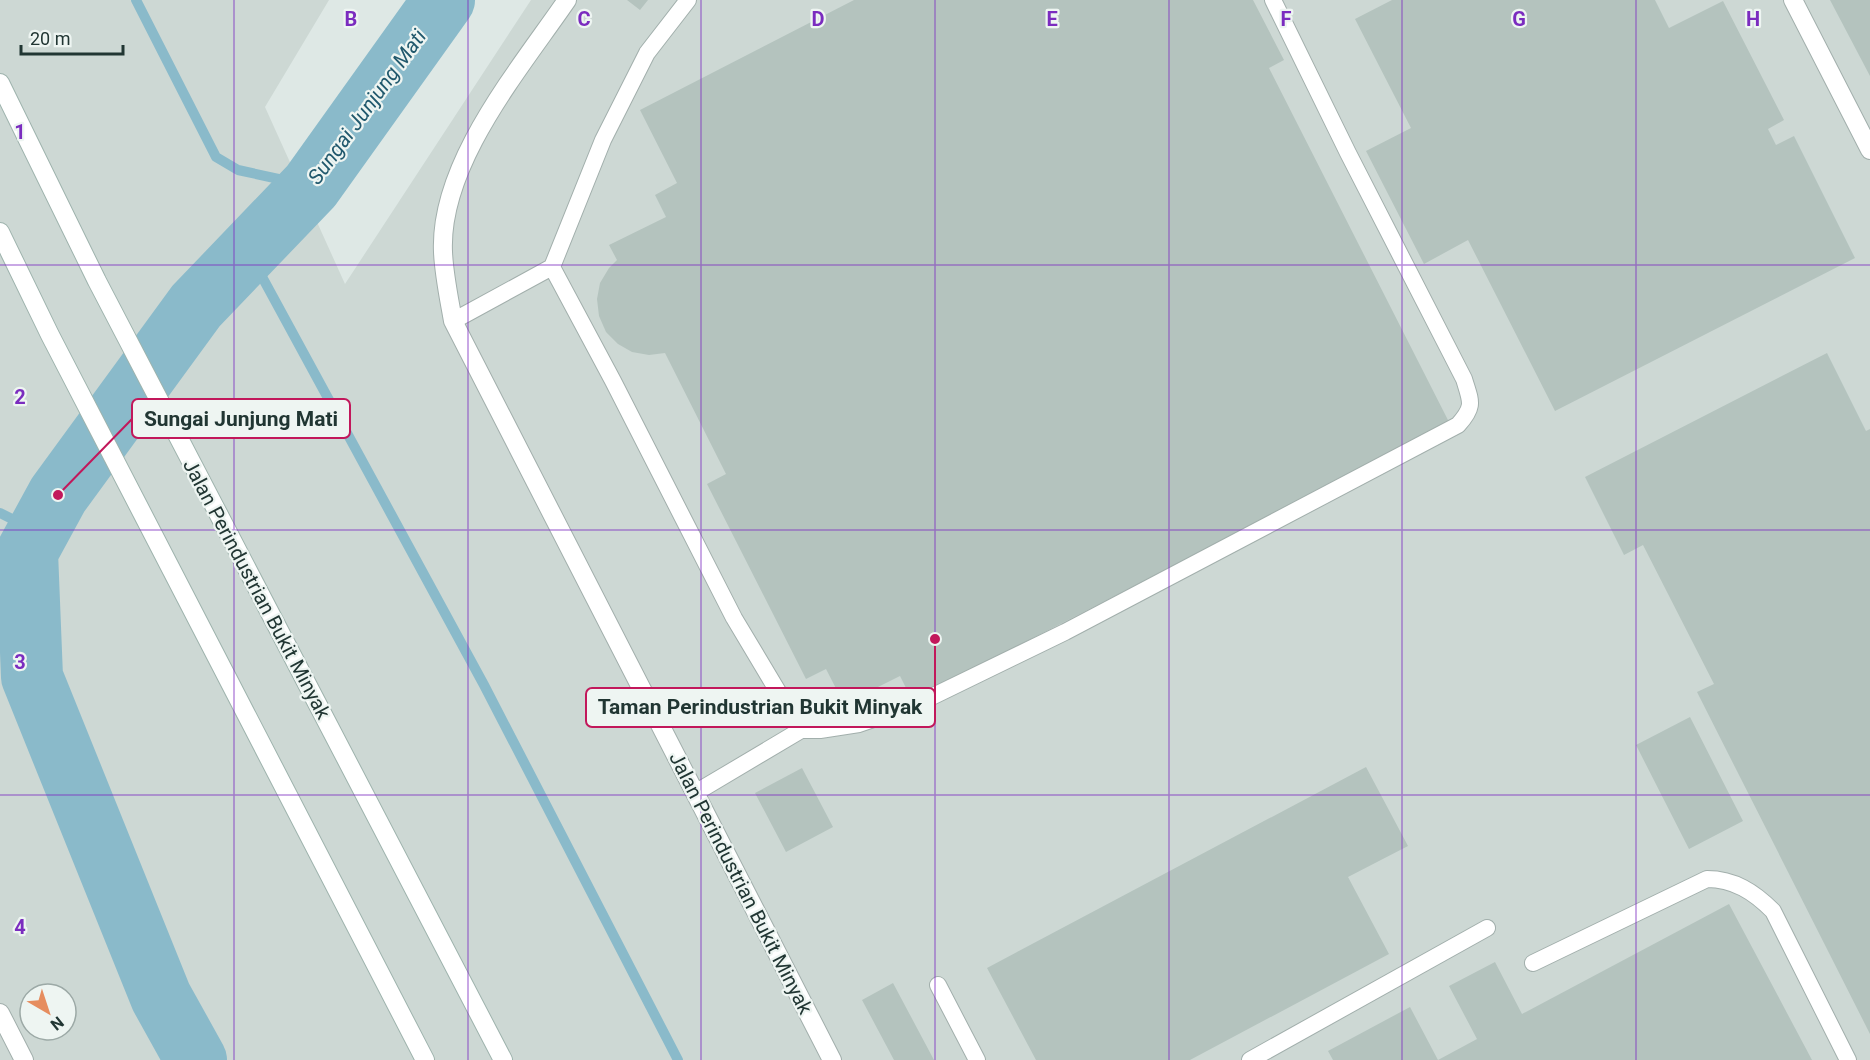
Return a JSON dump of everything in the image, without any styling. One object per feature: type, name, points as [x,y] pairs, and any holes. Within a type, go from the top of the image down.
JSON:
[{"type":"main road","name":"Jalan Perindustrian Bukit Minyak","points":[[567,0],[484,121],[462,166],[448,204],[443,251],[453,321],[832,1060]]},
{"type":"main road","points":[[1792,0],[1870,150]]},
{"type":"main road","name":"Jalan Perindustrian Bukit Minyak","points":[[0,84],[97,281],[503,1060]]},
{"type":"main road","points":[[0,232],[50,335],[425,1060]]},
{"type":"main road","points":[[0,1013],[24,1060]]},
{"type":"lane","points":[[453,321],[552,267],[603,140],[647,53],[688,0]]},
{"type":"lane","points":[[695,793],[801,730],[820,730],[859,724],[917,704],[1065,632],[1458,425],[1469,412],[1471,400],[1464,379],[1348,153],[1273,0]]},
{"type":"lane","points":[[552,267],[734,618],[801,730]]},
{"type":"lane","points":[[1533,963],[1707,879],[1721,879],[1756,895],[1773,910],[1848,1060]]},
{"type":"lane","points":[[1250,1060],[1487,928]]},
{"type":"lane","points":[[938,985],[977,1060]]},
{"type":"shaded area","points":[[0,0],[329,0],[265,107],[345,284],[531,0],[1870,0],[1870,1060],[0,1060]]},
{"type":"building","points":[[627,0],[648,0],[640,10]]},
{"type":"building","points":[[854,0],[1253,0],[1284,60],[1269,68],[1450,424],[912,700],[900,676],[844,704],[826,669],[806,679],[707,484],[726,474],[665,353],[649,355],[632,352],[618,344],[606,332],[599,316],[597,299],[600,283],[617,260],[609,245],[666,217],[655,195],[677,183],[640,110]]},
{"type":"building","points":[[1392,0],[1655,0],[1669,28],[1723,1],[1784,120],[1768,129],[1776,145],[1794,136],[1855,258],[1555,411],[1468,240],[1424,264],[1366,151],[1411,128],[1355,19]]},
{"type":"building","points":[[1830,0],[1870,0],[1870,76]]},
{"type":"building","points":[[1827,353],[1866,431],[1870,429],[1870,1034],[1697,692],[1714,684],[1643,545],[1624,555],[1585,477]]},
{"type":"building","points":[[1690,717],[1743,821],[1689,849],[1636,745]]},
{"type":"building","points":[[1366,767],[1408,846],[1348,877],[1389,954],[1190,1060],[1036,1060],[987,968]]},
{"type":"building","points":[[802,768],[833,827],[786,852],[755,793]]},
{"type":"building","points":[[1729,904],[1812,1060],[1438,1060],[1477,1039],[1449,986],[1495,962],[1522,1014]]},
{"type":"building","points":[[893,983],[934,1060],[894,1060],[862,1000]]},
{"type":"building","points":[[1410,1007],[1438,1060],[1333,1060],[1328,1051]]},
{"type":"waterway","points":[[136,0],[216,157],[238,170],[311,186]]},
{"type":"waterway","name":"Sungai Junjung Mati","points":[[196,1060],[161,997],[32,677],[27,552],[58,495],[196,306],[311,186],[444,0]]},
{"type":"waterway","points":[[248,251],[484,685],[678,1060]]},
{"type":"waterway","points":[[0,513],[38,532]]},
{"type":"place","name":"Sungai Junjung Mati","points":[[58,495]]},
{"type":"place","name":"Taman Perindustrian Bukit Minyak","points":[[935,639]]}]
